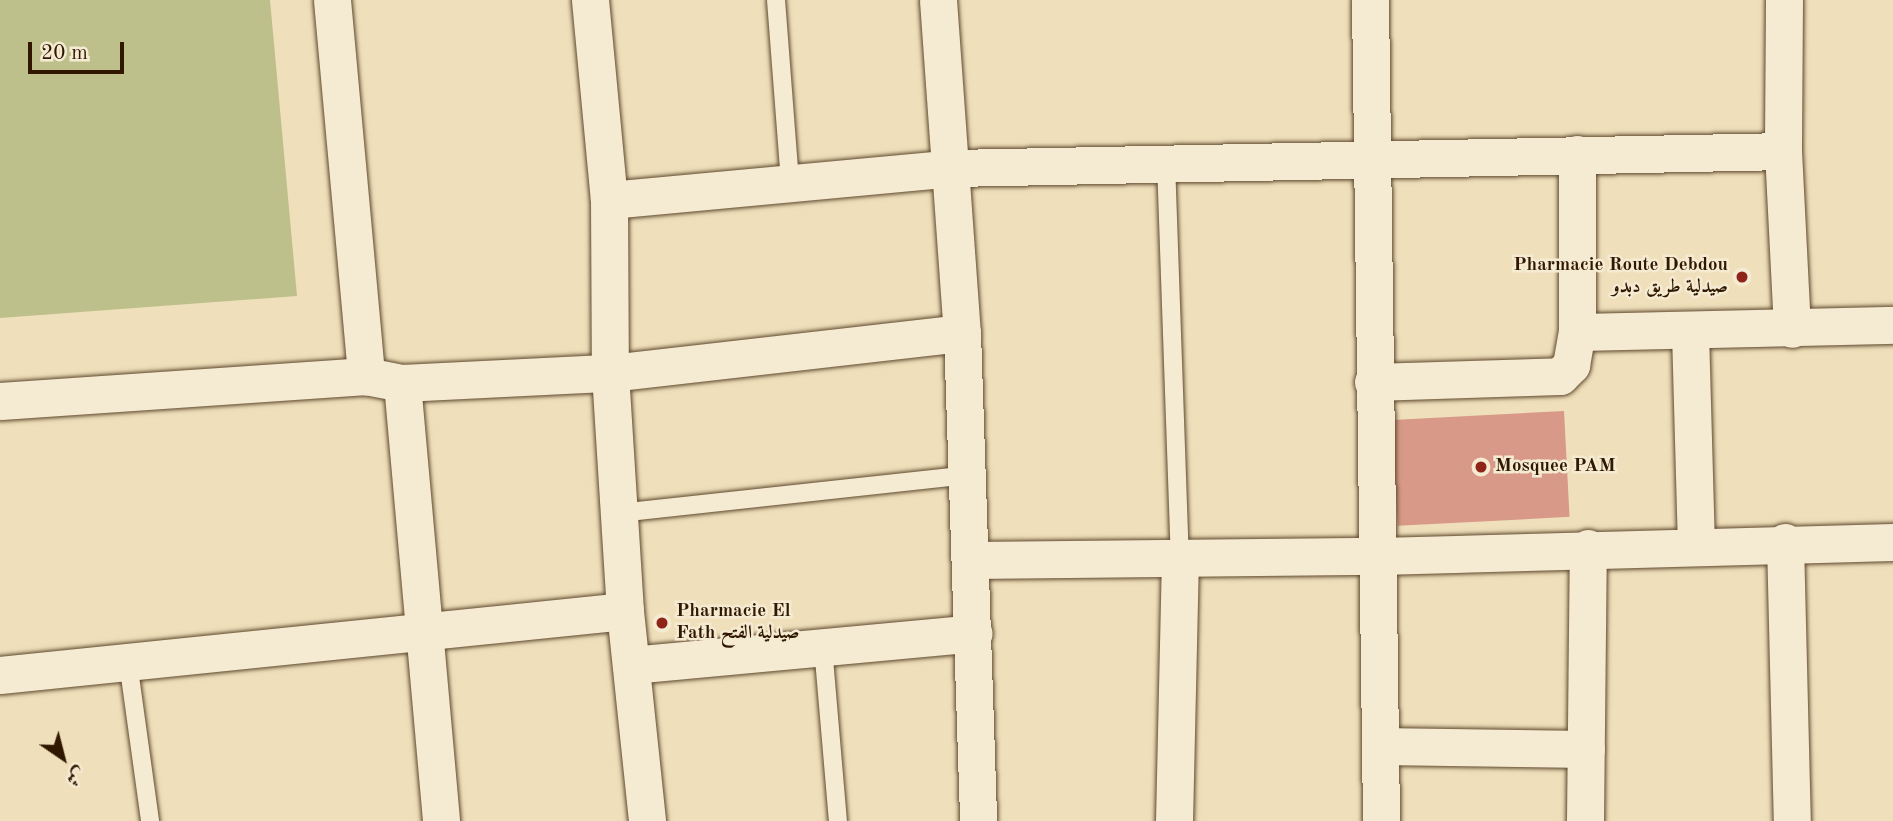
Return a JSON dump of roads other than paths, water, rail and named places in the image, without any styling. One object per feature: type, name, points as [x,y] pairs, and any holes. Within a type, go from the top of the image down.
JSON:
[{"type":"street","points":[[332,0],[366,376]]},
{"type":"street","points":[[590,0],[609,200],[610,373],[625,611],[647,821]]},
{"type":"street","points":[[938,0],[954,167],[972,560],[978,821]]},
{"type":"street","points":[[1370,0],[1373,382],[1379,556],[1381,821]]},
{"type":"street","points":[[1784,0],[1783,151],[1792,329]]},
{"type":"street","points":[[609,200],[954,167],[1372,156],[1783,151]]},
{"type":"street","points":[[1373,382],[1560,376],[1571,365],[1577,332],[1577,154]]},
{"type":"street","points":[[1577,332],[1690,332],[1893,325]]},
{"type":"street","points":[[1690,332],[1696,546]]},
{"type":"street","points":[[0,401],[366,376],[402,383],[610,373],[962,334]]},
{"type":"street","points":[[402,383],[441,821]]},
{"type":"street","points":[[972,560],[1379,556],[1785,542],[1893,542]]},
{"type":"street","points":[[1785,542],[1792,821]]},
{"type":"street","points":[[1585,821],[1588,548]]},
{"type":"street","points":[[1174,821],[1180,557]]},
{"type":"street","points":[[0,675],[625,611]]},
{"type":"street","points":[[631,665],[974,633]]},
{"type":"street","points":[[1380,746],[1586,749]]},
{"type":"lane","points":[[776,0],[790,183]]},
{"type":"lane","points":[[1166,162],[1180,557]]},
{"type":"lane","points":[[619,513],[968,475]]},
{"type":"lane","points":[[823,648],[838,821]]},
{"type":"lane","points":[[128,662],[150,821]]},
{"type":"place","name":"Pharmacie Route Debdou صيدلية طريق دبدو","points":[[1742,277]]},
{"type":"place","name":"Mosquee PAM","points":[[1481,467]]},
{"type":"place","name":"Pharmacie El Fath صيدلية الفتح","points":[[662,623]]}]
